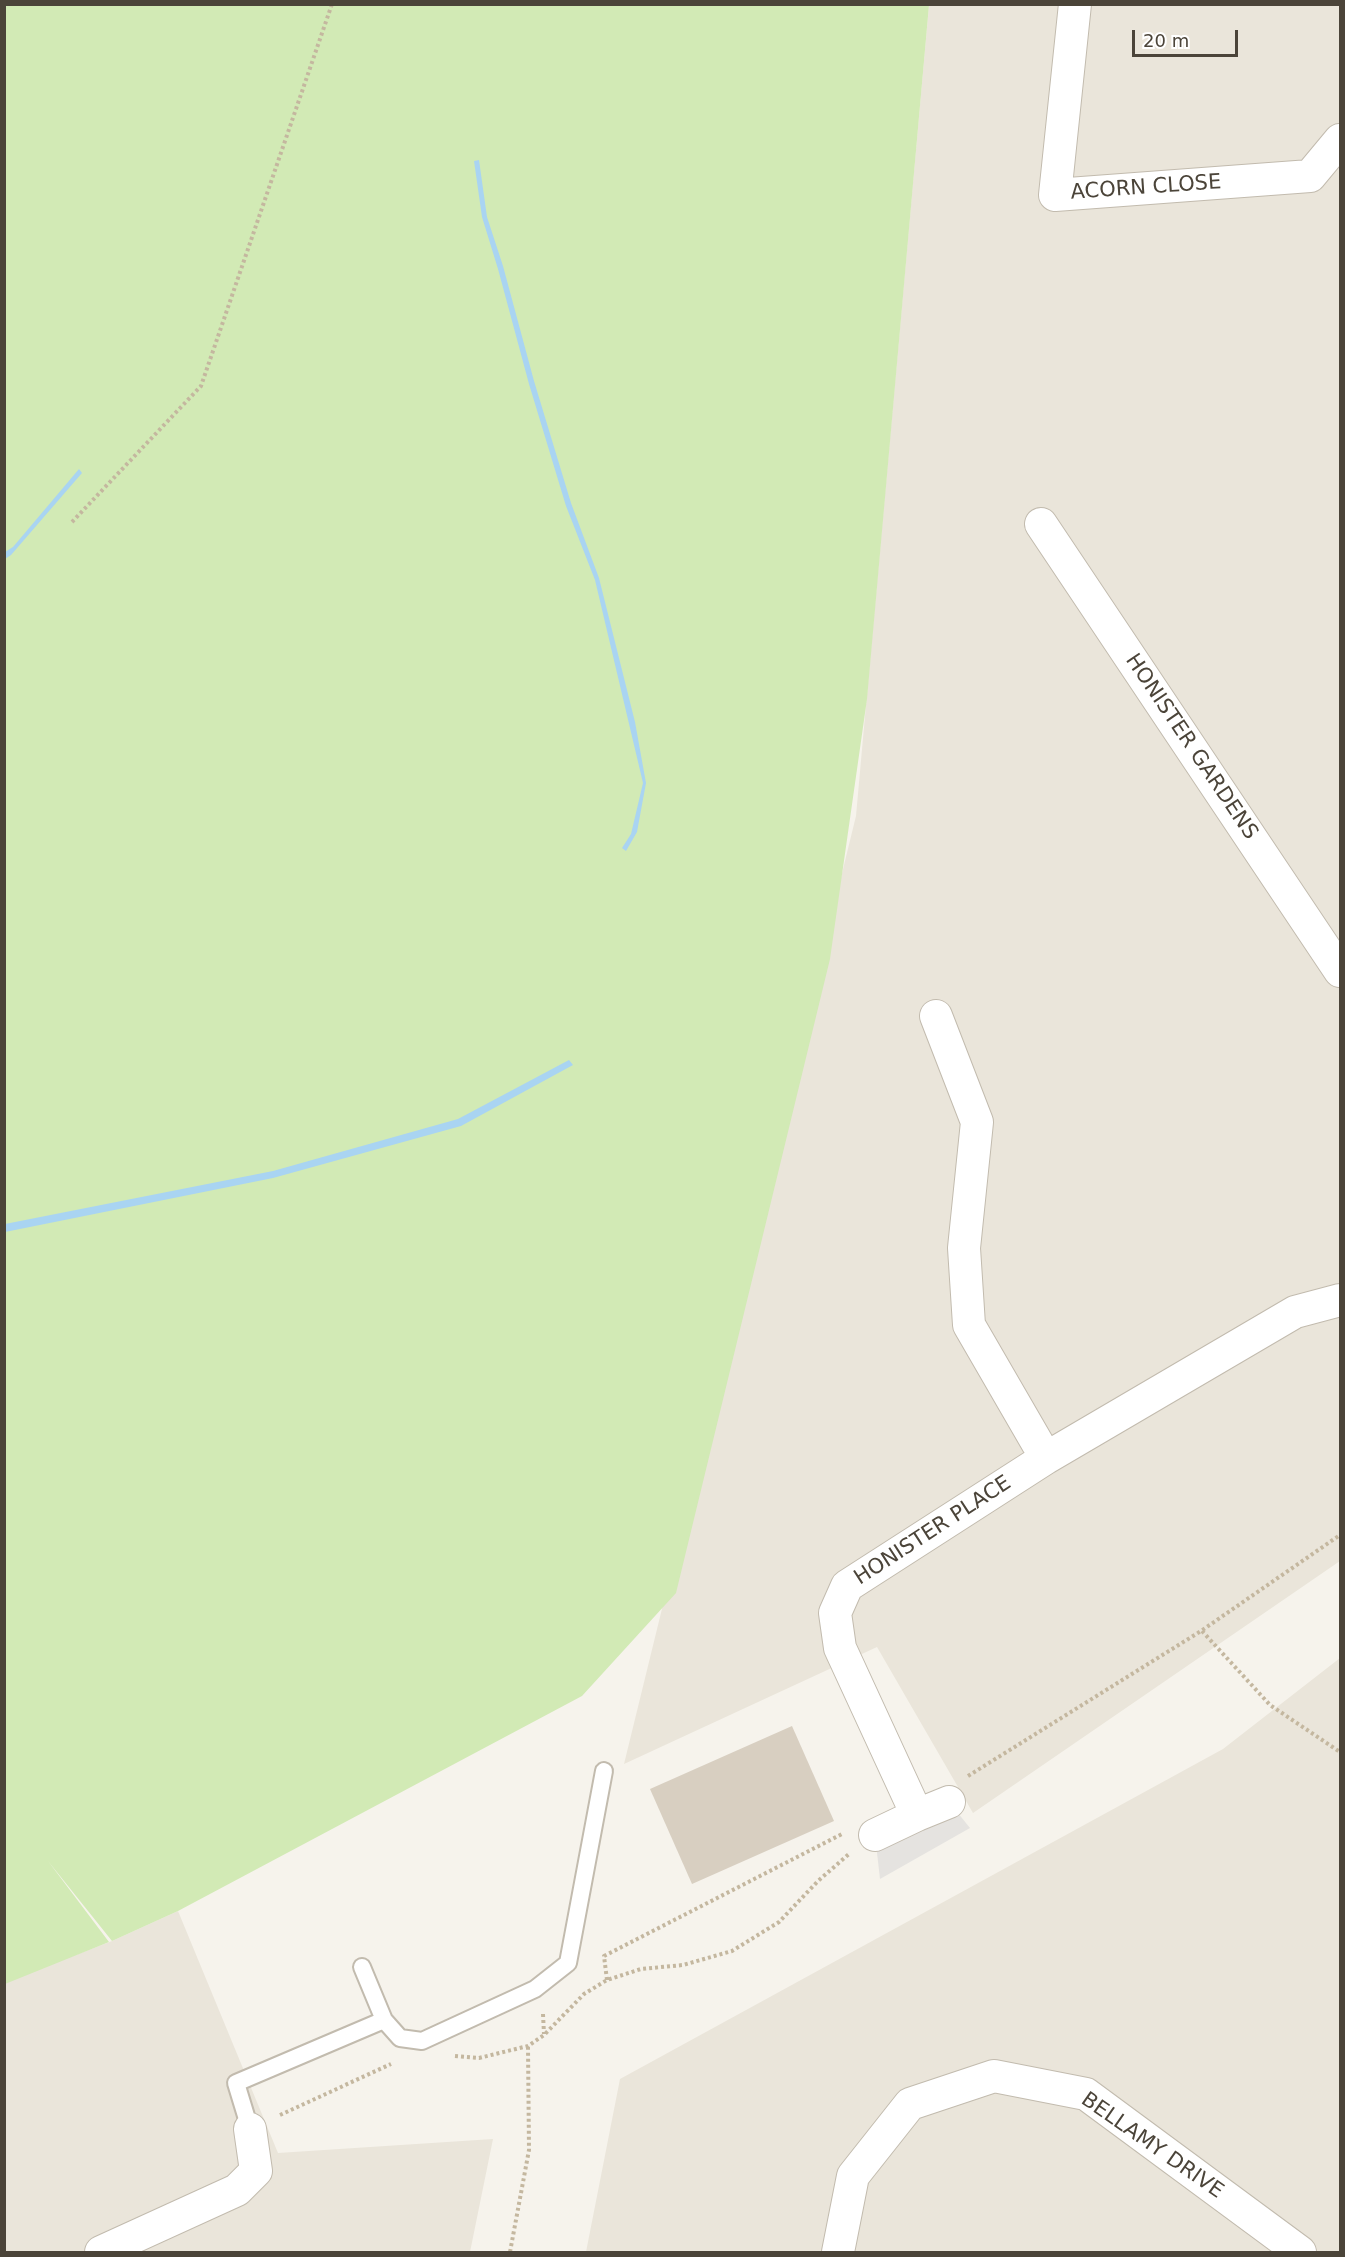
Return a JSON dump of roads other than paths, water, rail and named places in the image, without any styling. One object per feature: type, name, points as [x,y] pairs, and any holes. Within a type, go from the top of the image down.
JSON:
[{"type":"street","name":"ACORN CLOSE","points":[[1075,4],[1054,195],[1310,176],[1341,140]]},
{"type":"street","name":"HONISTER GARDENS","points":[[1041,524],[1341,971]]},
{"type":"street","points":[[936,1016],[977,1122],[964,1248],[969,1325],[1047,1458]]},
{"type":"street","name":"HONISTER PLACE","points":[[917,1815],[840,1648],[835,1613],[847,1586],[1047,1458],[1295,1312],[1341,1300]]},
{"type":"street","points":[[875,1835],[917,1815],[956,1791]]},
{"type":"street","name":"BELLAMY DRIVE","points":[[838,2253],[853,2176],[910,2104],[994,2076],[1086,2094],[1300,2253]]},
{"type":"street","points":[[101,2253],[237,2190],[256,2171],[250,2129]]},
{"type":"lane","points":[[362,1967],[384,2020],[400,2038],[422,2041],[535,1989],[568,1963],[604,1771]]},
{"type":"lane","points":[[250,2129],[236,2083],[384,2020]]},
{"type":"water","points":[[479,160],[487,217],[571,503],[599,578],[635,722],[646,783],[637,832],[626,851],[622,848],[631,834],[643,783],[595,580],[566,506],[482,217],[474,161]]},
{"type":"water","points":[[79,469],[82,473],[11,555],[5,559],[5,552],[13,547]]},
{"type":"water","points":[[569,1060],[573,1065],[461,1126],[273,1178],[5,1232],[5,1224],[273,1171],[458,1119]]}]
